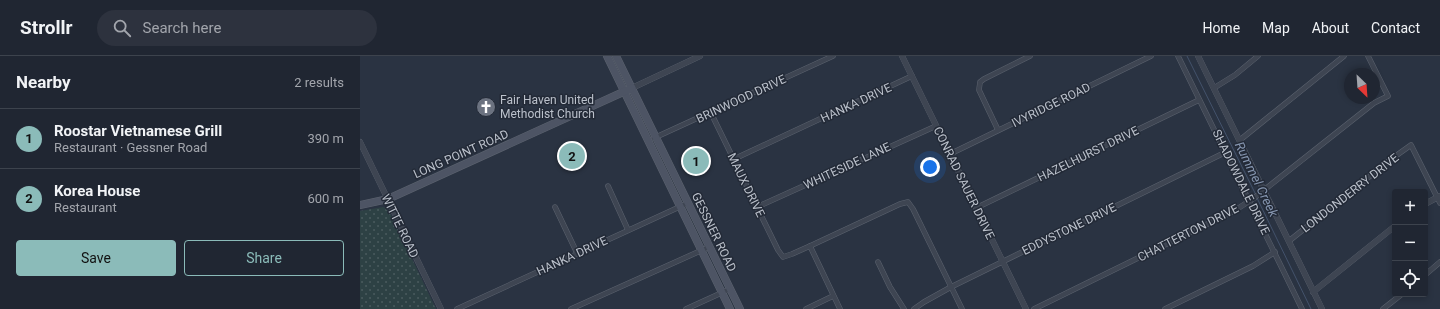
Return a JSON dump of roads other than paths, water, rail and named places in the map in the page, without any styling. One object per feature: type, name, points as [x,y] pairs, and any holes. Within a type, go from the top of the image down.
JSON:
[{"type":"main road","name":"GESSNER ROAD","points":[[607,56],[730,309]]},
{"type":"main road","name":"GESSNER ROAD","points":[[616,56],[740,309]]},
{"type":"main road","name":"LONG POINT ROAD","points":[[360,205],[388,199],[632,88]]},
{"type":"street","name":"LONG POINT ROAD","points":[[632,88],[700,56]]},
{"type":"street","name":"BRINWOOD DRIVE","points":[[648,141],[833,56]]},
{"type":"street","name":"CONRAD SAUER DRIVE","points":[[902,56],[1026,309]]},
{"type":"street","points":[[998,130],[979,90],[980,82],[1030,56]]},
{"type":"street","name":"IVYRIDGE ROAD","points":[[950,154],[1151,56]]},
{"type":"street","name":"SHADOWDALE DRIVE","points":[[1178,56],[1252,200],[1302,309]]},
{"type":"street","name":"SHADOWDALE DRIVE","points":[[1198,56],[1240,140],[1262,192],[1289,241],[1322,309]]},
{"type":"street","points":[[1214,88],[1235,75],[1258,56]]},
{"type":"street","points":[[1240,140],[1344,56]]},
{"type":"street","name":"CHATTERTON DRIVE","points":[[1034,309],[1234,211],[1252,200],[1374,103],[1388,96],[1368,56]]},
{"type":"street","name":"HANKA DRIVE","points":[[734,159],[912,76]]},
{"type":"street","name":"HAZELHURST DRIVE","points":[[976,208],[1200,100]]},
{"type":"street","name":"MAUX DRIVE","points":[[711,113],[778,250],[783,257],[810,246]]},
{"type":"street","name":"WHITESIDE LANE","points":[[757,207],[936,126]]},
{"type":"street","name":"WITTE ROAD","points":[[360,142],[441,309]]},
{"type":"street","name":"LONDONDERRY DRIVE","points":[[1289,241],[1411,145],[1439,197]]},
{"type":"street","name":"EDDYSTONE DRIVE","points":[[914,309],[951,287],[1002,261],[1226,152]]},
{"type":"street","points":[[608,186],[628,230]]},
{"type":"street","points":[[1428,202],[1439,197],[1440,203]]},
{"type":"street","points":[[840,309],[810,246],[900,204],[908,202],[913,209],[962,309]]},
{"type":"street","name":"HANKA DRIVE","points":[[457,309],[688,203]]},
{"type":"street","points":[[555,207],[577,254]]},
{"type":"street","points":[[1313,292],[1392,228]]},
{"type":"street","points":[[571,309],[709,246]]},
{"type":"street","points":[[1165,309],[1253,266],[1275,252]]},
{"type":"street","points":[[878,262],[890,287],[904,309]]},
{"type":"street","points":[[1428,272],[1440,262]]},
{"type":"street","points":[[686,309],[730,289]]},
{"type":"street","points":[[806,309],[833,296]]},
{"type":"street","points":[[1383,309],[1398,297]]},
{"type":"waterway","name":"Rummel Creek","points":[[1187,56],[1256,195]]},
{"type":"waterway","name":"Rummel Creek","points":[[1257,198],[1311,309]]},
{"type":"place","name":"Fair Haven United Methodist Church","points":[[486,107]]},
{"type":"place","name":"Korea House","points":[[572,156]]},
{"type":"place","name":"Roostar Vietnamese Grill","points":[[696,161]]}]
